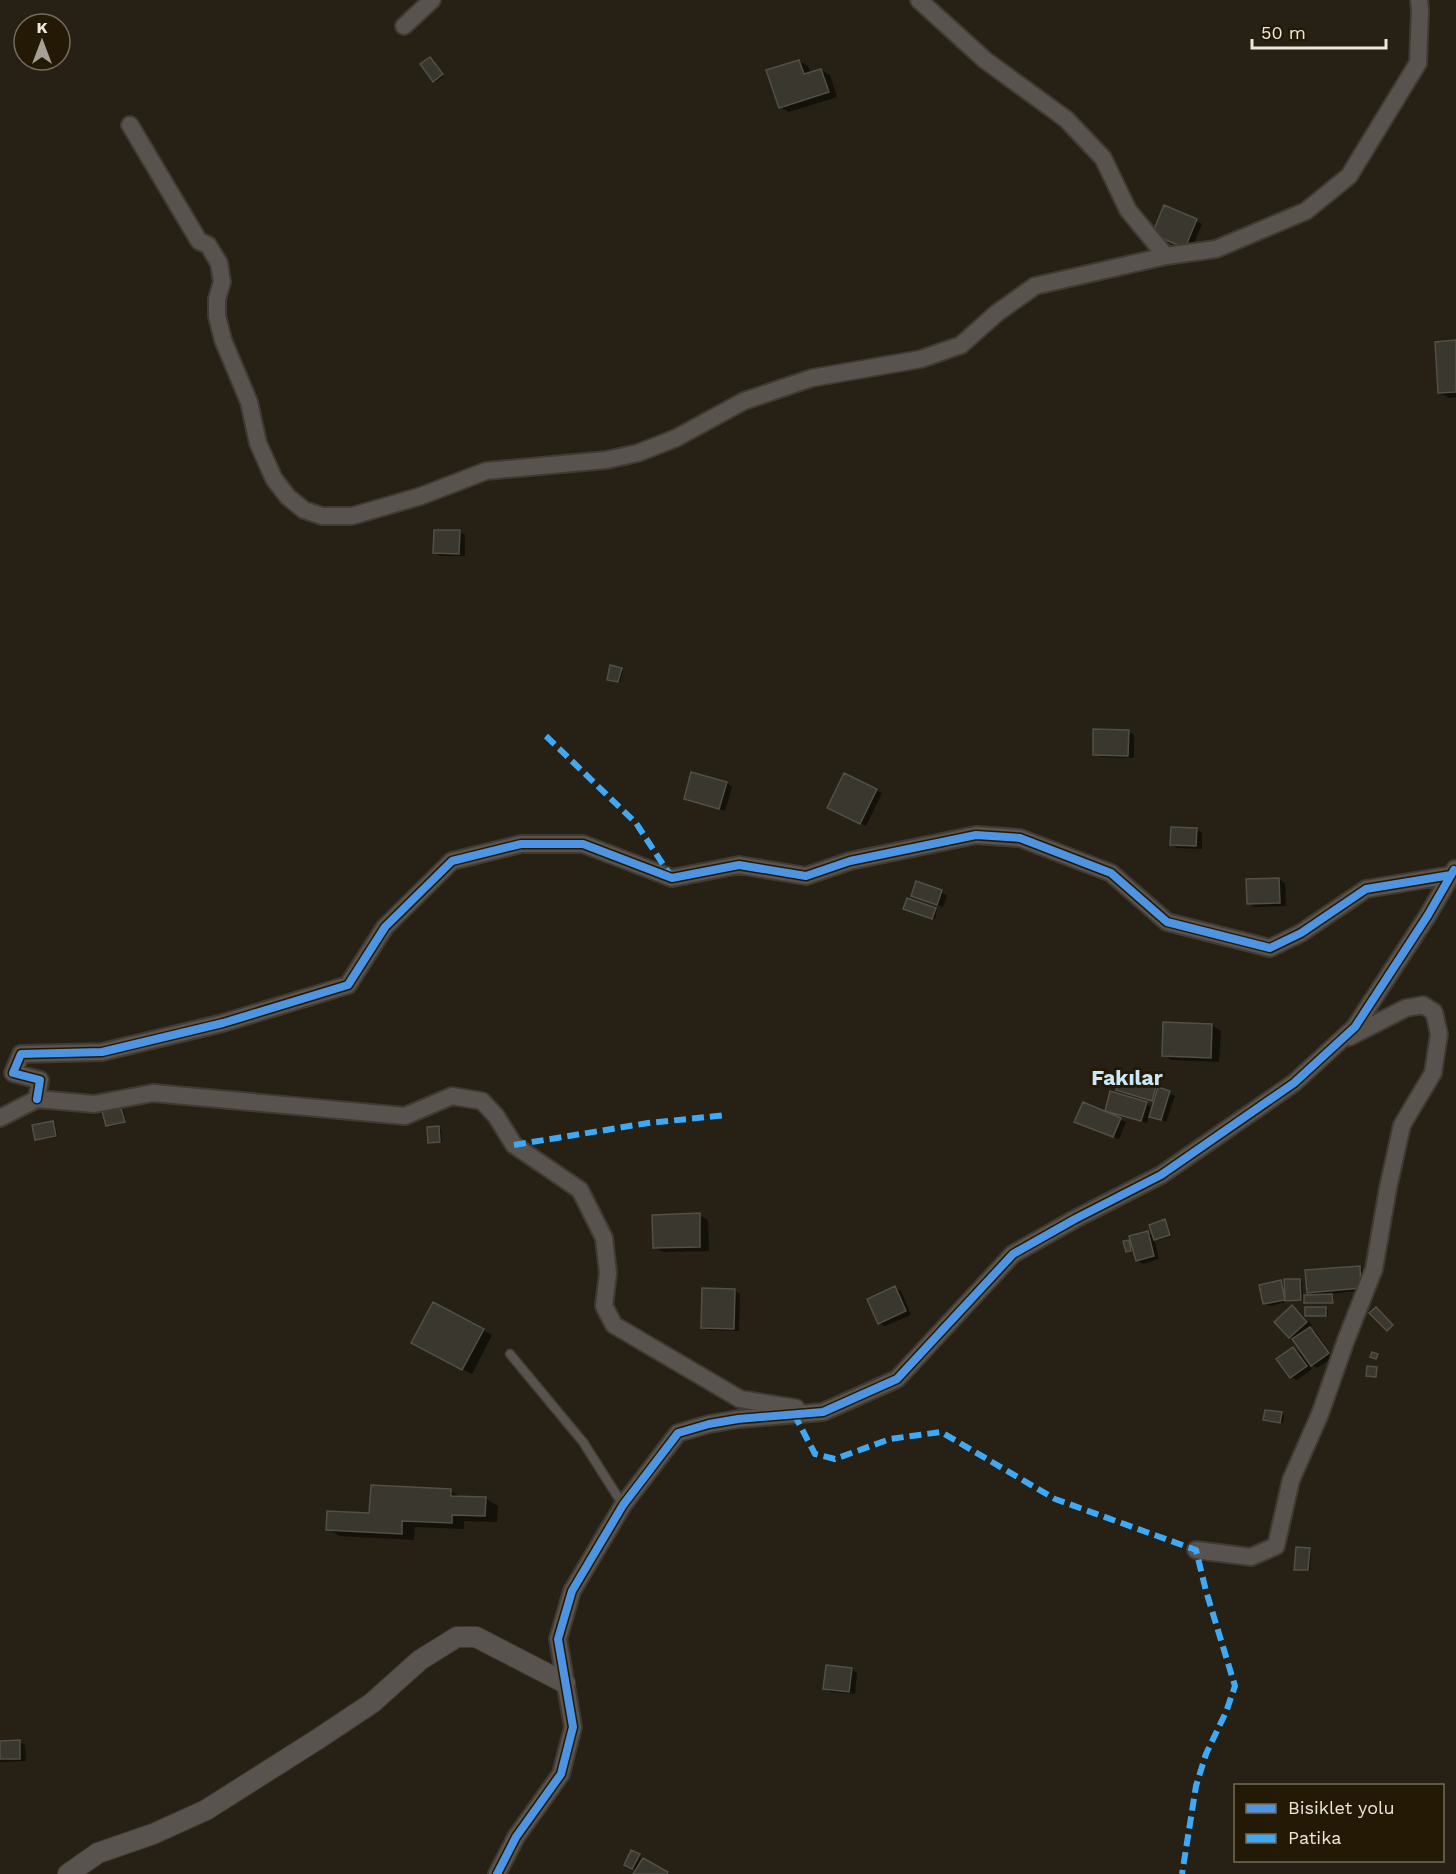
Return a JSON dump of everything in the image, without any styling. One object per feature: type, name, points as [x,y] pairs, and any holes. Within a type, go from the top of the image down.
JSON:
[{"type":"street","points":[[404,26],[432,0]]},
{"type":"street","points":[[920,0],[985,60],[1066,119],[1102,158],[1128,210],[1166,256]]},
{"type":"street","points":[[130,125],[199,241],[208,245],[219,263],[222,282],[217,299],[223,340],[249,402],[258,443],[274,479],[288,497],[304,510],[322,516],[352,516],[421,496],[486,471],[606,460],[638,453],[676,438],[744,401],[812,378],[921,359],[961,345],[997,313],[1035,286],[1166,256],[1216,249],[1306,211],[1349,176],[1418,63],[1419,0]]},
{"type":"street","points":[[37,1099],[40,1080],[13,1073],[21,1054],[102,1052],[223,1023],[348,985],[385,927],[452,861],[521,844],[583,844],[672,878],[739,865],[806,876],[850,861],[976,835],[1020,838],[1111,873],[1167,921],[1270,948],[1301,933],[1366,889],[1454,871]]},
{"type":"street","points":[[497,1874],[516,1837],[561,1774],[573,1727],[558,1639],[572,1592],[623,1505],[678,1432],[738,1419],[823,1412],[897,1379],[1013,1254],[1161,1174],[1294,1083],[1354,1027],[1428,915],[1454,871]]},
{"type":"street","points":[[1196,1550],[1251,1557],[1276,1546],[1291,1480],[1320,1414],[1374,1269],[1402,1125],[1433,1073],[1439,1034],[1434,1012],[1423,1005],[1406,1008],[1336,1044]]},
{"type":"street","points":[[0,1118],[37,1099],[94,1104],[153,1093],[405,1116],[452,1096],[482,1101],[496,1116],[514,1145],[580,1190],[604,1238],[608,1273],[604,1306],[614,1325],[740,1399],[823,1412]]},
{"type":"street","points":[[68,1874],[98,1853],[153,1834],[206,1810],[372,1703],[420,1660],[457,1637],[476,1637],[565,1683]]},
{"type":"lane","points":[[510,1354],[583,1442],[623,1505]]},
{"type":"building","points":[[430,57],[443,74],[433,82],[420,64]]},
{"type":"building","points":[[799,60],[804,74],[821,69],[829,92],[779,108],[766,70]]},
{"type":"building","points":[[1164,205],[1197,219],[1185,248],[1152,234]]},
{"type":"building","points":[[1456,340],[1456,392],[1438,393],[1435,342]]},
{"type":"building","points":[[434,530],[460,530],[459,554],[433,553]]},
{"type":"building","points":[[610,665],[622,668],[618,682],[607,680]]},
{"type":"building","points":[[1093,729],[1129,730],[1128,756],[1093,755]]},
{"type":"building","points":[[691,772],[727,782],[719,809],[684,799]]},
{"type":"building","points":[[844,773],[877,789],[860,824],[827,808]]},
{"type":"building","points":[[1171,827],[1197,828],[1196,846],[1170,845]]},
{"type":"building","points":[[1279,878],[1280,903],[1247,904],[1246,879]]},
{"type":"building","points":[[916,881],[942,890],[937,905],[911,896]]},
{"type":"building","points":[[907,898],[936,908],[932,919],[903,909]]},
{"type":"building","points":[[1163,1022],[1212,1024],[1211,1058],[1162,1056]]},
{"type":"building","points":[[1121,1072],[1157,1083],[1152,1101],[1116,1090]]},
{"type":"building","points":[[1158,1087],[1170,1091],[1161,1120],[1149,1117]]},
{"type":"building","points":[[1110,1091],[1147,1102],[1141,1121],[1105,1111]]},
{"type":"building","points":[[1083,1102],[1121,1118],[1113,1137],[1074,1122]]},
{"type":"building","points":[[120,1105],[125,1122],[106,1126],[102,1111]]},
{"type":"building","points":[[53,1121],[56,1136],[35,1140],[32,1125]]},
{"type":"building","points":[[439,1126],[440,1142],[428,1143],[427,1127]]},
{"type":"building","points":[[700,1213],[700,1247],[653,1248],[652,1215]]},
{"type":"building","points":[[1165,1219],[1170,1235],[1154,1240],[1149,1225]]},
{"type":"building","points":[[1148,1231],[1154,1256],[1136,1261],[1129,1236]]},
{"type":"building","points":[[1129,1240],[1131,1251],[1126,1252],[1123,1241]]},
{"type":"building","points":[[1360,1266],[1361,1288],[1307,1293],[1305,1270]]},
{"type":"building","points":[[1284,1279],[1300,1279],[1301,1300],[1285,1301]]},
{"type":"building","points":[[1281,1280],[1285,1300],[1263,1304],[1259,1285]]},
{"type":"building","points":[[895,1286],[906,1311],[878,1324],[867,1299]]},
{"type":"building","points":[[702,1288],[735,1289],[734,1329],[701,1328]]},
{"type":"building","points":[[1332,1294],[1333,1303],[1304,1303],[1304,1295]]},
{"type":"building","points":[[433,1302],[484,1329],[462,1370],[411,1343]]},
{"type":"building","points":[[1292,1305],[1307,1322],[1289,1338],[1274,1322]]},
{"type":"building","points":[[1305,1307],[1326,1307],[1326,1316],[1305,1316]]},
{"type":"building","points":[[1376,1307],[1393,1325],[1387,1331],[1369,1313]]},
{"type":"building","points":[[1310,1327],[1329,1353],[1311,1366],[1292,1339]]},
{"type":"building","points":[[1293,1347],[1307,1366],[1290,1378],[1276,1359]]},
{"type":"building","points":[[1372,1352],[1378,1354],[1376,1359],[1370,1357]]},
{"type":"building","points":[[1367,1366],[1377,1367],[1376,1377],[1366,1376]]},
{"type":"building","points":[[1265,1410],[1282,1412],[1280,1423],[1263,1420]]},
{"type":"building","points":[[371,1485],[451,1489],[451,1496],[486,1497],[485,1516],[452,1515],[452,1523],[402,1521],[402,1534],[326,1530],[327,1511],[369,1513]]},
{"type":"building","points":[[1296,1547],[1310,1548],[1308,1570],[1294,1570]]},
{"type":"building","points":[[826,1665],[852,1668],[849,1692],[823,1689]]},
{"type":"building","points":[[20,1740],[20,1759],[0,1759],[0,1741]]},
{"type":"building","points":[[631,1850],[640,1854],[632,1869],[624,1865]]},
{"type":"building","points":[[643,1858],[668,1872],[667,1874],[633,1874]]},
{"type":"marked path","points":[[546,736],[636,823],[670,875]]},
{"type":"marked path","points":[[514,1145],[648,1123],[727,1115]]},
{"type":"marked path","points":[[794,1414],[815,1454],[835,1459],[890,1439],[941,1432],[1055,1499],[1196,1550],[1235,1686],[1226,1712],[1206,1754],[1196,1786],[1182,1874]]},
{"type":"cycle path","points":[[37,1099],[40,1080],[13,1073],[21,1054],[102,1052],[223,1023],[348,985],[385,927],[452,861],[521,844],[583,844],[672,878],[739,865],[806,876],[850,861],[976,835],[1020,838],[1111,873],[1167,922],[1270,948],[1301,933],[1366,889],[1451,875]]},
{"type":"cycle path","points":[[497,1874],[516,1837],[561,1774],[573,1727],[558,1639],[572,1591],[623,1505],[678,1433],[738,1419],[823,1412],[897,1379],[1013,1254],[1161,1175],[1294,1083],[1355,1027],[1428,915],[1454,870]]},
{"type":"district","name":"Fakılar","points":[[1127,1078]]}]
